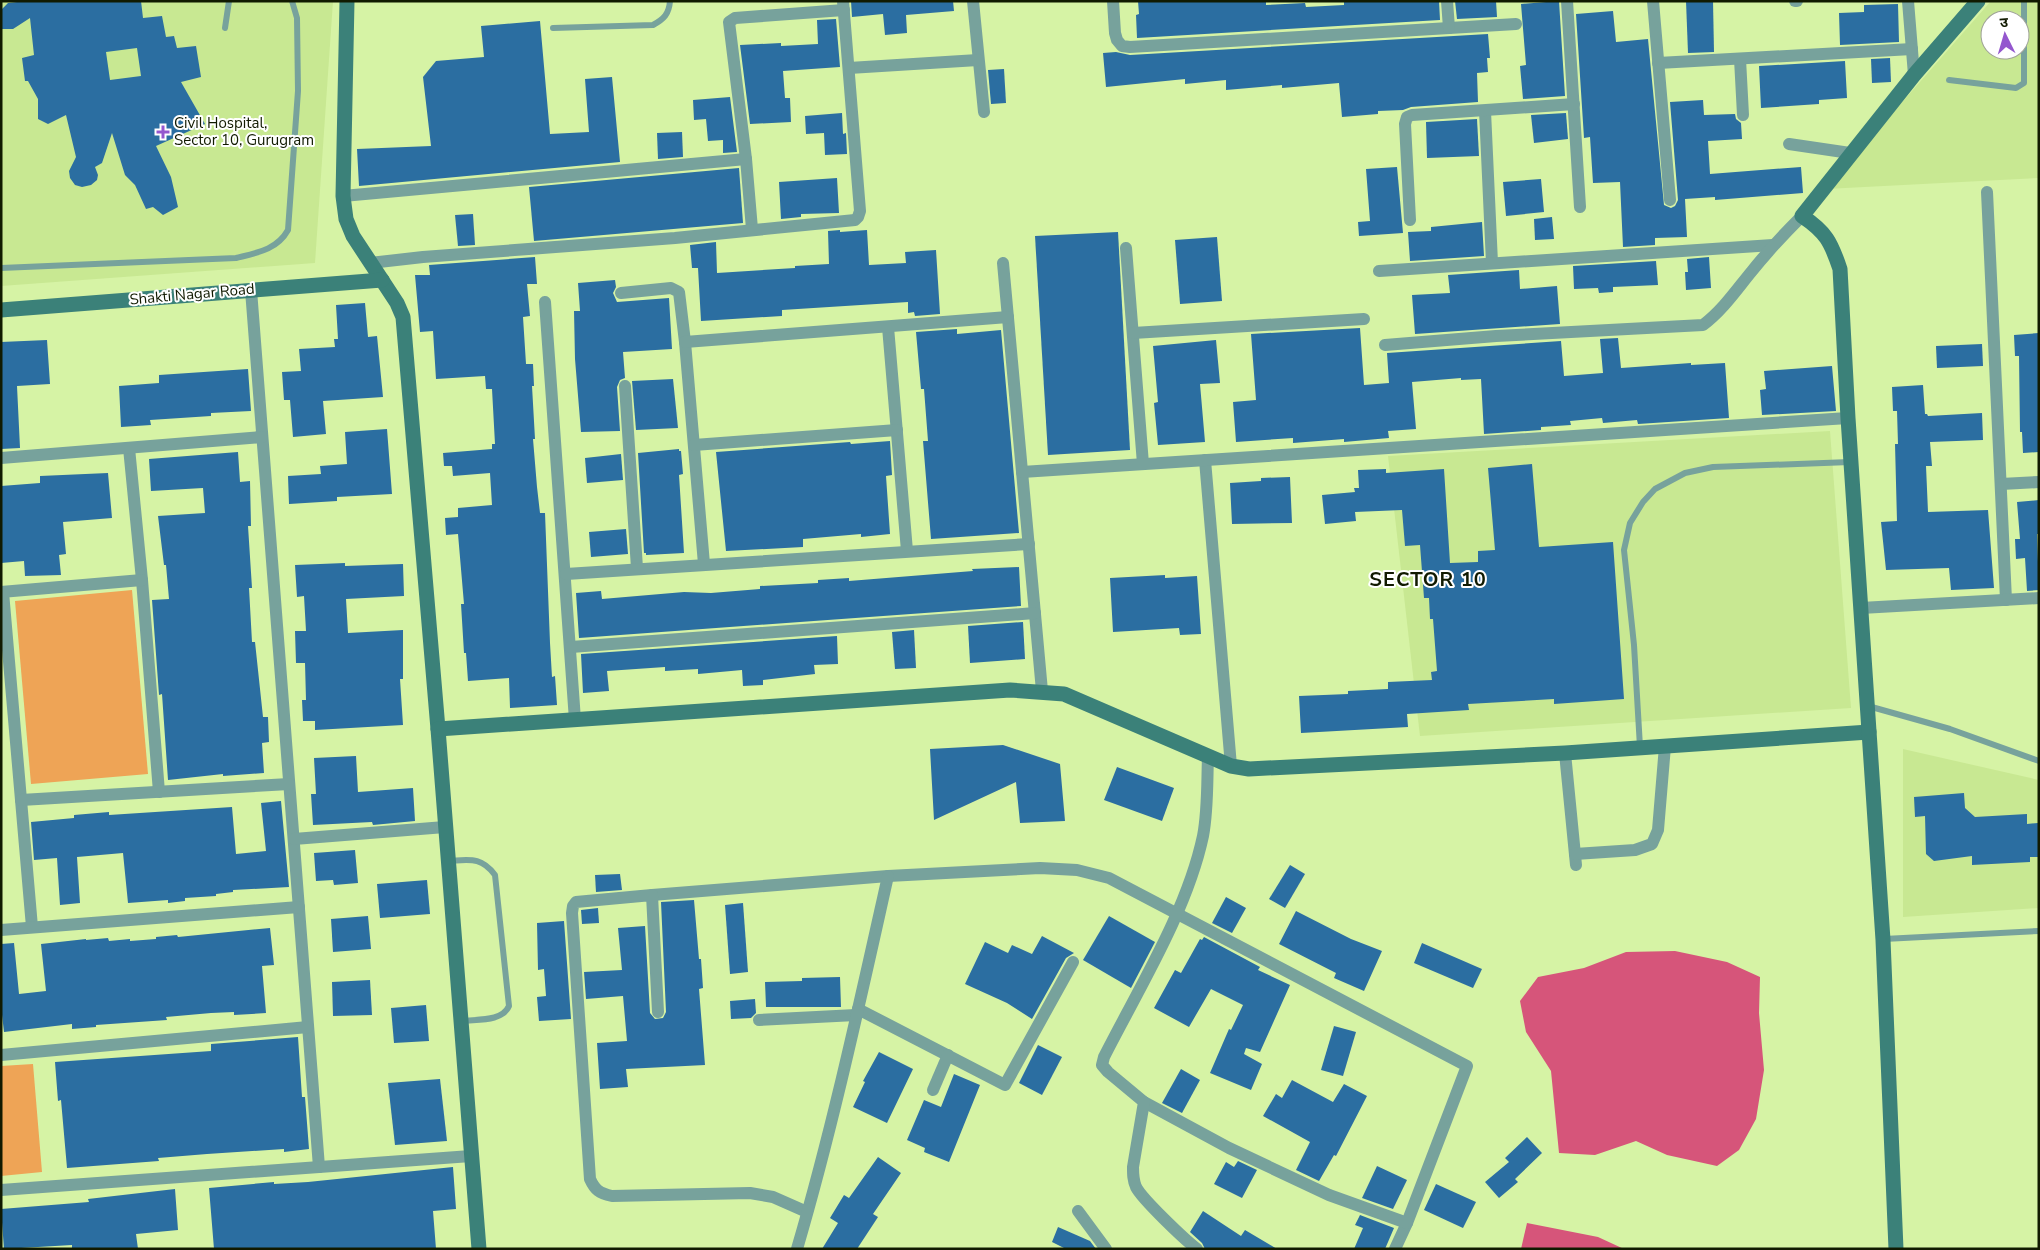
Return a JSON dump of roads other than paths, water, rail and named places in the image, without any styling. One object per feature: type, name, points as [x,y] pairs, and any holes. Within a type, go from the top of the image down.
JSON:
[{"type":"street","points":[[347,1],[343,196],[346,219],[353,236],[397,303],[403,317],[479,1249]]},
{"type":"street","points":[[973,1],[984,112]]},
{"type":"street","points":[[1113,1],[1117,40],[1122,46],[1130,47],[1516,24]]},
{"type":"street","points":[[1448,1],[1449,28]]},
{"type":"street","points":[[1567,1],[1580,207]]},
{"type":"street","points":[[1654,1],[1670,200]]},
{"type":"street","points":[[1908,1],[1914,75]]},
{"type":"street","points":[[1385,345],[1496,336],[1703,324],[1722,307],[1773,245],[1802,216],[1850,153],[1978,1]]},
{"type":"street","points":[[370,263],[848,222],[858,217],[860,211],[844,5],[731,19],[729,27],[746,159],[752,229]]},
{"type":"street","points":[[1658,63],[1912,49]]},
{"type":"street","points":[[1740,59],[1744,115]]},
{"type":"street","points":[[849,68],[978,60]]},
{"type":"street","points":[[1410,220],[1405,124],[1407,117],[1574,104]]},
{"type":"street","points":[[1485,110],[1492,264]]},
{"type":"street","points":[[1789,144],[1850,153]]},
{"type":"street","points":[[343,196],[746,159]]},
{"type":"street","points":[[1987,192],[2006,600]]},
{"type":"street","points":[[1802,216],[1822,232],[1833,247],[1840,269],[1882,940],[1896,1249]]},
{"type":"street","points":[[1379,271],[1773,245]]},
{"type":"street","points":[[1126,248],[1143,464]]},
{"type":"street","points":[[1003,263],[1042,691]]},
{"type":"street","name":"Shakti Nagar Road","points":[[1,310],[382,280]]},
{"type":"street","points":[[621,293],[675,289],[680,297],[704,564]]},
{"type":"street","points":[[251,290],[319,1167]]},
{"type":"street","points":[[545,302],[576,720]]},
{"type":"street","points":[[685,342],[1008,318]]},
{"type":"street","points":[[1133,333],[1364,319]]},
{"type":"street","points":[[888,327],[908,551]]},
{"type":"street","points":[[625,386],[637,568]]},
{"type":"street","points":[[1022,472],[1848,418]]},
{"type":"street","points":[[694,445],[897,430]]},
{"type":"street","points":[[1,458],[262,437]]},
{"type":"street","points":[[129,448],[159,792]]},
{"type":"street","points":[[1206,460],[1231,766]]},
{"type":"street","points":[[2001,484],[2039,482]]},
{"type":"street","points":[[566,574],[1029,544]]},
{"type":"street","points":[[32,927],[2,592],[142,580]]},
{"type":"street","points":[[1861,608],[2039,598]]},
{"type":"street","points":[[571,648],[1035,614]]},
{"type":"street","points":[[438,729],[1010,690],[1064,694],[1231,766],[1249,769],[1565,754],[1868,732]]},
{"type":"street","points":[[1565,754],[1576,859],[1634,850],[1652,844],[1658,830],[1665,746]]},
{"type":"street","points":[[1208,756],[1204,834],[1197,861],[1176,914],[1102,1064],[1108,1072],[1144,1102],[1229,1148],[1328,1195],[1407,1223]]},
{"type":"street","points":[[21,800],[289,784]]},
{"type":"street","points":[[294,839],[446,827]]},
{"type":"street","points":[[807,1212],[773,1197],[750,1193],[612,1196],[600,1193],[594,1188],[590,1179],[573,906],[576,902],[888,876],[1040,868],[1077,870],[1109,878],[1467,1066],[1407,1223],[1394,1249]]},
{"type":"street","points":[[797,1249],[857,1012],[888,876]]},
{"type":"street","points":[[652,895],[658,1012]]},
{"type":"street","points":[[1,930],[299,906]]},
{"type":"street","points":[[759,1020],[857,1012],[1005,1085],[1073,962]]},
{"type":"street","points":[[1,1055],[308,1028]]},
{"type":"street","points":[[933,1090],[948,1056]]},
{"type":"street","points":[[1144,1102],[1133,1178],[1137,1189],[1187,1246]]},
{"type":"street","points":[[1,1190],[471,1156]]},
{"type":"street","points":[[1078,1211],[1105,1249]]},
{"type":"lane","points":[[225,28],[229,1]]},
{"type":"lane","points":[[1,268],[236,258],[264,251],[277,245],[288,230],[298,91],[299,43],[297,18],[292,1]]},
{"type":"lane","points":[[554,28],[654,25],[668,14],[670,1]]},
{"type":"lane","points":[[1949,80],[2016,88],[2024,83],[2024,1]]},
{"type":"lane","points":[[1640,748],[1634,645],[1624,550],[1630,523],[1643,502],[1655,489],[1685,473],[1713,467],[1851,462]]},
{"type":"lane","points":[[1867,705],[1950,729],[2039,761]]},
{"type":"lane","points":[[448,861],[475,860],[488,866],[495,875],[509,1006],[506,1013],[500,1016],[461,1021]]},
{"type":"lane","points":[[1882,940],[2039,931]]},
{"type":"place","name":"Civil Hospital, Sector 10, Gurugram","points":[[163,132]]},
{"type":"district","name":"SECTOR 10","points":[[1428,579]]}]
